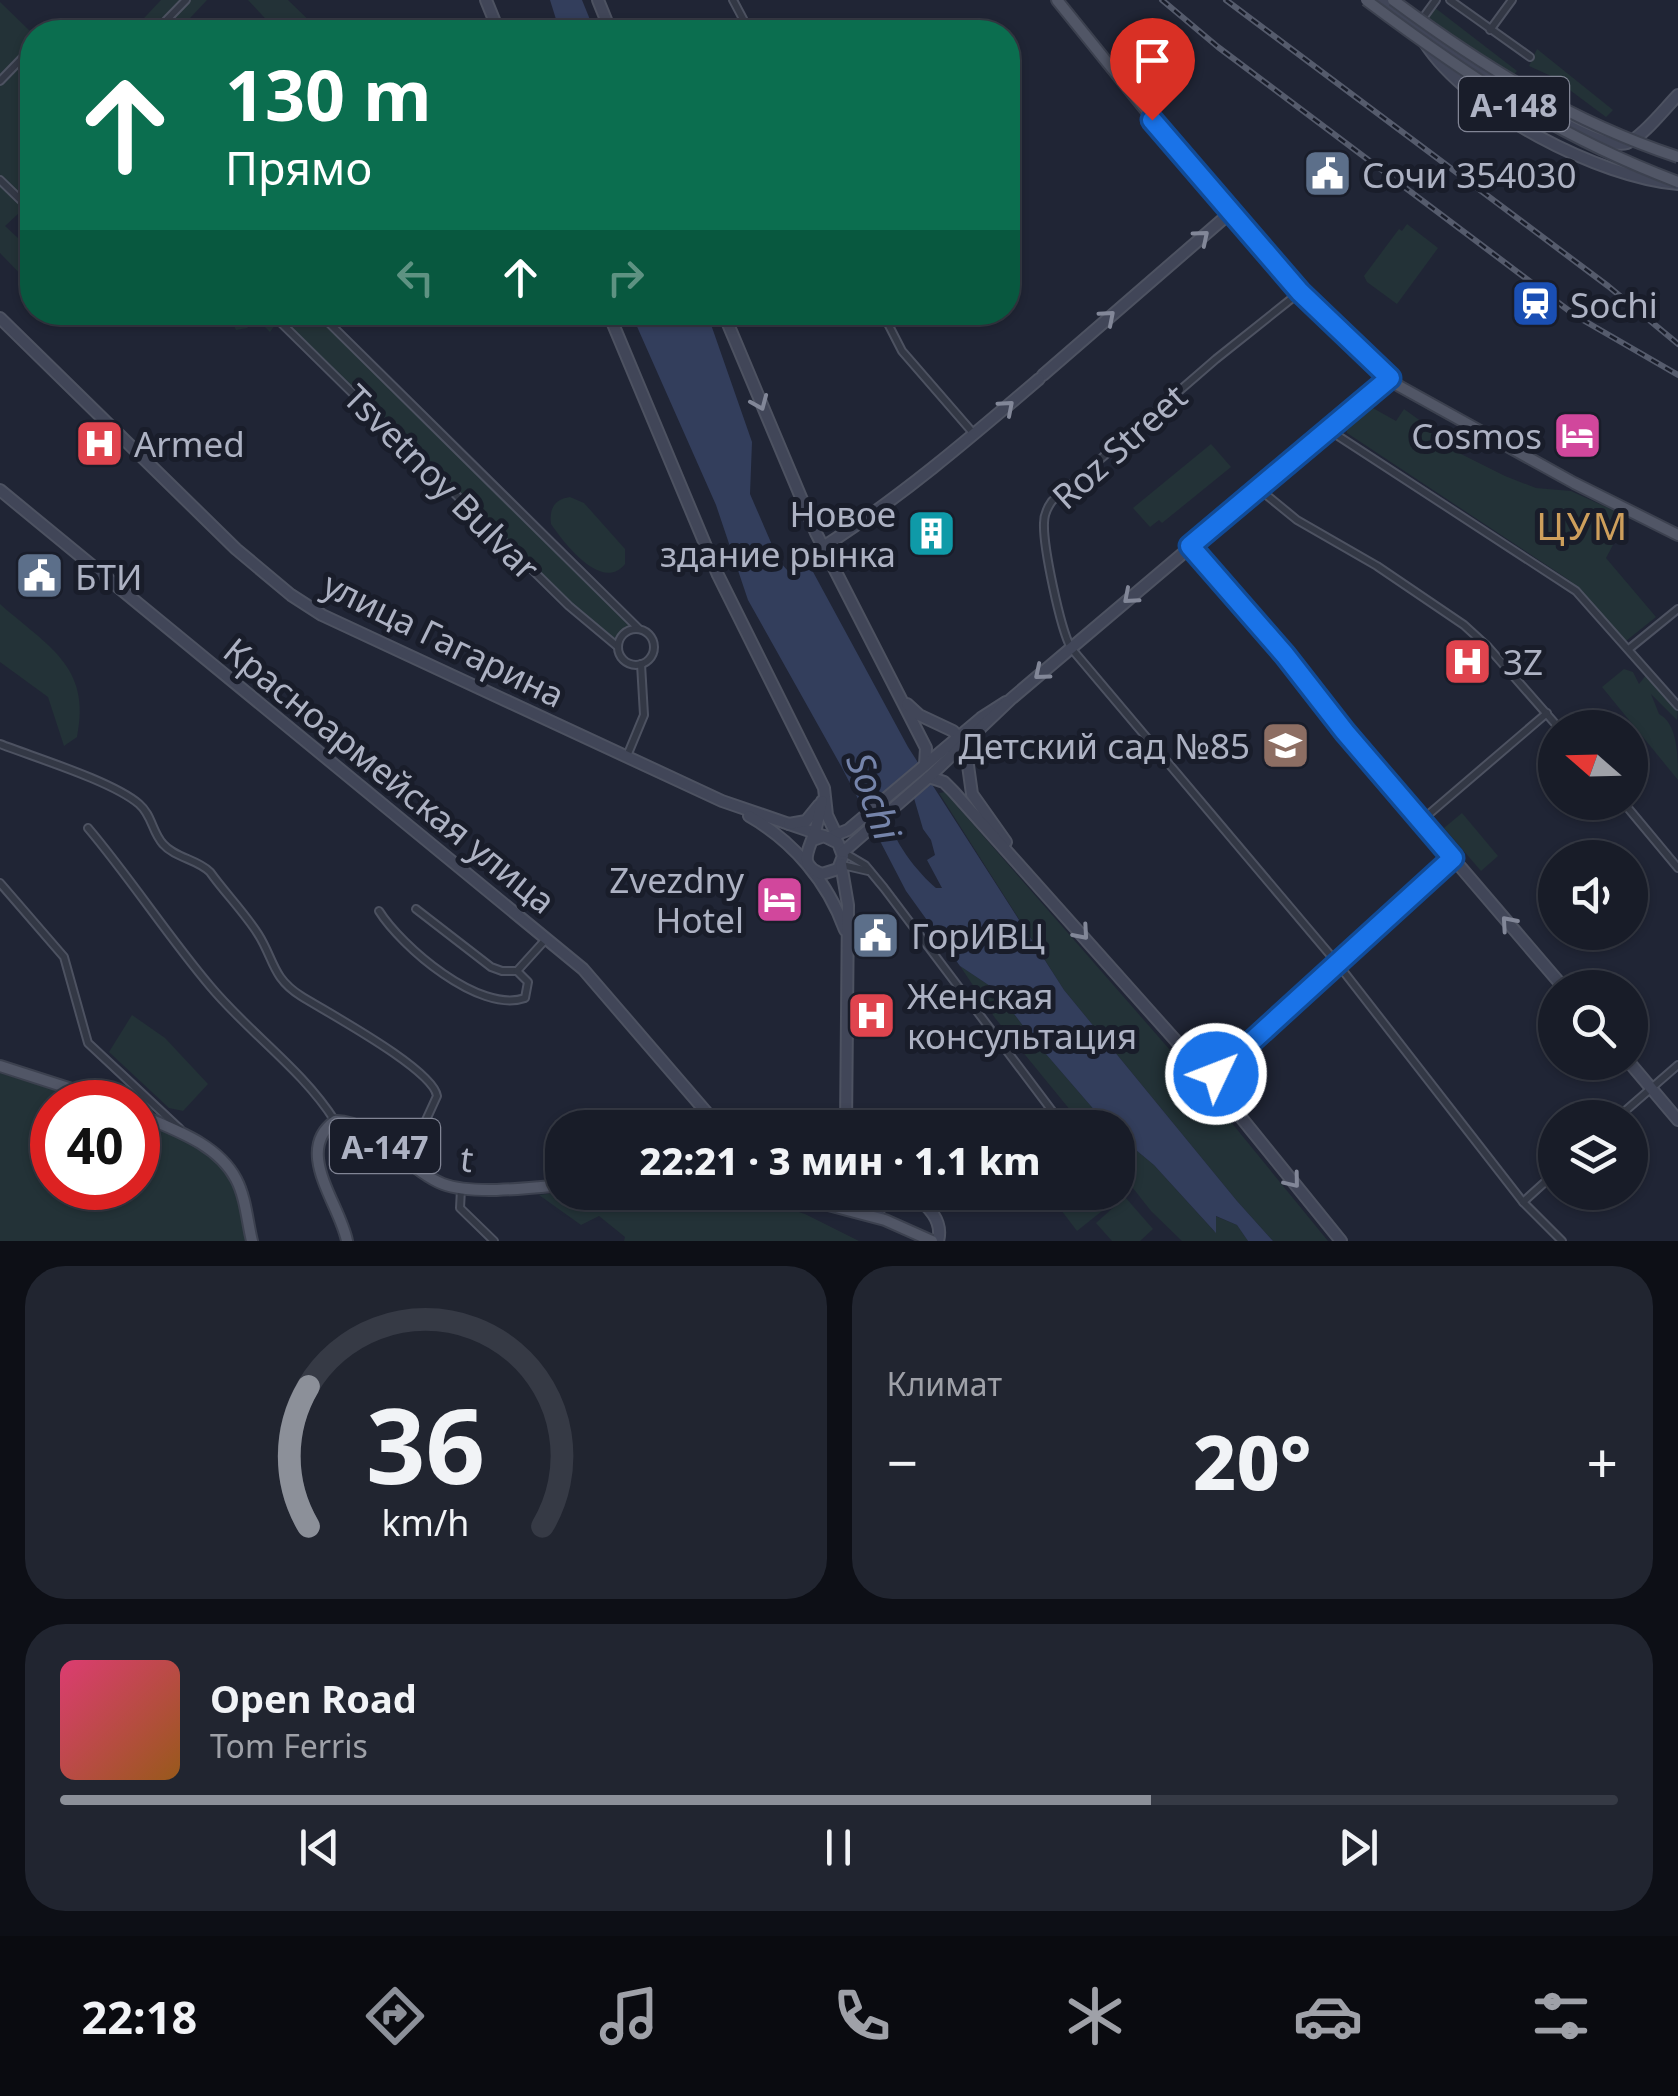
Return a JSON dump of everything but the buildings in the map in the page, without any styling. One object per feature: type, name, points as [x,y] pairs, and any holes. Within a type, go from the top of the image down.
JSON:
[{"type":"main road","points":[[1058,0],[1230,213],[1300,292],[1390,378],[1410,394],[1574,484],[1678,535]]},
{"type":"main road","name":"А-148","points":[[1366,0],[1480,82],[1544,121],[1678,183]]},
{"type":"main road","points":[[1379,0],[1548,115],[1605,141],[1620,144],[1635,138],[1678,95]]},
{"type":"main road","name":"А-148","points":[[1393,0],[1520,88],[1588,124],[1678,157]]},
{"type":"main road","name":"А-148","points":[[1415,26],[1444,70],[1520,124],[1627,176],[1678,183]]},
{"type":"main road","points":[[823,547],[975,435],[1230,213]]},
{"type":"main road","name":"улица Гагарина","points":[[0,318],[236,550],[291,595],[322,615],[722,801]]},
{"type":"main road","points":[[613,325],[718,575],[825,790],[830,843],[848,905],[845,1110]]},
{"type":"main road","points":[[729,325],[823,547],[926,748],[926,769],[860,836],[806,852],[808,866]]},
{"type":"main road","points":[[830,843],[962,740],[1390,378]]},
{"type":"main road","name":"Красноармейская улица","points":[[0,490],[546,938],[596,982],[705,1110]]},
{"type":"main road","points":[[1190,546],[1549,970]]},
{"type":"main road","points":[[901,698],[919,715],[962,740],[969,754],[972,794],[1017,860]]},
{"type":"main road","points":[[926,769],[948,786],[1017,860],[1210,1079],[1342,1241]]},
{"type":"main road","points":[[788,824],[799,824],[812,815],[825,790]]},
{"type":"main road","points":[[808,866],[822,874],[833,872],[825,790]]},
{"type":"main road","points":[[722,801],[830,843]]},
{"type":"main road","points":[[722,801],[775,832],[808,866],[834,905],[847,936]]},
{"type":"main road","points":[[830,821],[854,824]]},
{"type":"main road","points":[[1210,1079],[1453,858]]},
{"type":"main road","points":[[0,1066],[44,1080]]},
{"type":"main road","points":[[1644,1080],[1678,1120]]},
{"type":"main road","name":"t","points":[[335,1122],[360,1126],[419,1171],[443,1184],[461,1188],[545,1186]]},
{"type":"main road","name":"А-147","points":[[335,1122],[322,1134],[317,1156],[347,1241]]},
{"type":"main road","points":[[160,1124],[204,1145],[236,1177],[252,1241]]},
{"type":"main road","points":[[851,1210],[935,1241],[940,1231],[928,1210]]},
{"type":"main road","points":[[869,1210],[885,1220]]},
{"type":"street","points":[[166,20],[186,0]]},
{"type":"street","points":[[1415,26],[1436,0]]},
{"type":"street","points":[[1450,0],[1530,56]]},
{"type":"street","points":[[1490,30],[1512,0]]},
{"type":"street","points":[[0,81],[20,60]]},
{"type":"street","points":[[1,184],[20,201]]},
{"type":"street","name":"Roz Street","points":[[1072,648],[1064,632],[1044,525],[1048,508],[1064,489],[1300,292]]},
{"type":"street","name":"Tsvetnoy Bulvar","points":[[283,325],[569,606],[618,647]]},
{"type":"street","name":"Tsvetnoy Bulvar","points":[[331,325],[638,628]]},
{"type":"street","points":[[889,325],[902,351],[975,435]]},
{"type":"street","points":[[1328,429],[1576,591],[1678,706]]},
{"type":"street","points":[[1258,488],[1297,520],[1380,568],[1464,625],[1544,710]]},
{"type":"street","points":[[1630,648],[1678,608]]},
{"type":"street","points":[[638,628],[652,636],[654,647],[650,658],[640,664],[624,660],[618,647],[623,633],[638,628]]},
{"type":"street","points":[[1072,648],[1337,963],[1523,1202],[1562,1241]]},
{"type":"street","points":[[626,756],[644,714],[640,664]]},
{"type":"street","points":[[1422,820],[1538,721]]},
{"type":"street","points":[[0,744],[136,801],[164,846],[210,872],[257,933],[271,966],[285,984],[362,1032],[431,1082],[436,1096],[421,1131],[419,1171]]},
{"type":"street","points":[[1638,820],[1678,868]]},
{"type":"street","points":[[88,828],[130,877],[211,987],[299,1075],[335,1122]]},
{"type":"street","points":[[830,843],[868,871]]},
{"type":"street","points":[[830,843],[856,858],[868,871],[1051,1110]]},
{"type":"street","points":[[0,883],[64,957],[88,1043],[164,1110],[184,1134]]},
{"type":"street","points":[[416,909],[502,972],[517,971],[546,938]]},
{"type":"street","points":[[379,910],[399,939],[478,994],[495,999],[525,998],[528,982],[517,971]]},
{"type":"street","points":[[1637,1100],[1678,1065]]},
{"type":"street","points":[[461,1188],[460,1208],[494,1241]]},
{"type":"street","points":[[1523,1202],[1538,1189]]},
{"type":"shaded area","points":[[161,0],[207,0],[188,20],[142,20]]},
{"type":"shaded area","points":[[248,0],[288,0],[309,20],[267,20]]},
{"type":"shaded area","points":[[0,2],[20,21],[20,216],[5,226],[20,240],[20,274],[0,253],[0,81],[17,64],[13,61],[0,74]]},
{"type":"shaded area","points":[[1434,7],[1517,71],[1512,77],[1426,18]]},
{"type":"shaded area","points":[[1537,49],[1613,110],[1606,117],[1551,76],[1529,66]]},
{"type":"shaded area","points":[[1407,224],[1438,248],[1397,304],[1364,276]]},
{"type":"shaded area","points":[[282,325],[330,325],[638,628],[623,633],[618,647],[603,637]]},
{"type":"shaded area","points":[[1371,407],[1396,421],[1404,409],[1457,452],[1505,476],[1536,488],[1571,491],[1628,517],[1606,558],[1656,617],[1626,641],[1569,580],[1347,433],[1346,426]]},
{"type":"shaded area","points":[[1211,444],[1231,467],[1162,523],[1159,520],[1150,527],[1133,508]]},
{"type":"shaded area","points":[[570,497],[584,503],[625,549],[625,564],[616,571],[606,573],[584,562],[551,524],[554,505]]},
{"type":"shaded area","points":[[0,604],[49,646],[72,675],[80,713],[77,737],[64,746],[48,697],[0,662]]},
{"type":"shaded area","points":[[1624,669],[1633,672],[1639,684],[1647,674],[1678,709],[1677,720],[1651,694],[1673,733],[1678,780],[1648,743],[1648,710],[1621,710],[1602,687]]},
{"type":"shaded area","points":[[945,792],[1204,1089],[1328,1241],[1273,1241],[1237,1201],[1064,990],[939,793]]},
{"type":"shaded area","points":[[1462,813],[1498,856],[1481,871],[1444,828]]},
{"type":"shaded area","points":[[960,966],[996,990],[1094,1110],[1070,1110],[995,1018]]},
{"type":"shaded area","points":[[132,1015],[165,1038],[208,1084],[183,1111],[169,1108],[160,1100],[160,1080],[139,1080],[109,1052]]},
{"type":"shaded area","points":[[0,1073],[30,1082],[30,1210],[160,1210],[160,1130],[189,1143],[222,1169],[236,1194],[246,1241],[0,1241]]},
{"type":"shaded area","points":[[1135,1149],[1214,1231],[1215,1216],[1237,1225],[1248,1241],[1182,1241],[1135,1191]]},
{"type":"shaded area","points":[[1135,1208],[1153,1229],[1140,1241],[1112,1241],[1096,1223],[1110,1210]]},
{"type":"shaded area","points":[[560,1210],[793,1210],[859,1241],[624,1241],[625,1237],[599,1216],[581,1225]]},
{"type":"shaded area","points":[[1061,1210],[1103,1210],[1077,1231]]},
{"type":"water","points":[[550,0],[582,0],[590,20],[556,20]]},
{"type":"water","points":[[636,325],[711,325],[752,442],[750,494],[779,561],[788,571],[812,570],[908,747],[1064,990],[1273,1241],[1248,1241],[1237,1225],[1216,1216],[1216,1233],[1135,1149],[1135,1110],[1094,1110],[996,990],[960,966],[906,891],[748,600],[716,505]],"holes":[[[911,788],[935,855],[927,860],[942,888],[926,879],[895,836],[889,806],[896,795]]]},
{"type":"railway","points":[[1162,0],[1218,47],[1576,316],[1678,375]]},
{"type":"railway","points":[[1226,0],[1608,286],[1678,344]]},
{"type":"place","name":"Сочи 354030","points":[[1327,174]]},
{"type":"place","name":"Sochi","points":[[1535,304]]},
{"type":"place","name":"Cosmos","points":[[1577,435]]},
{"type":"place","name":"Armed","points":[[99,443]]},
{"type":"place","name":"Новое здание рынка","points":[[931,533]]},
{"type":"place","name":"БТИ","points":[[40,576]]},
{"type":"place","name":"3Z","points":[[1468,661]]},
{"type":"place","name":"Детский сад №85","points":[[1285,745]]},
{"type":"place","name":"Zvezdny Hotel","points":[[779,899]]},
{"type":"place","name":"ГорИВЦ","points":[[876,935]]},
{"type":"place","name":"Женская консультация","points":[[872,1015]]},
{"type":"district","name":"ЦУМ","points":[[1583,525]]},
{"type":"route","points":[[1152,120],[1300,292],[1390,378],[1190,546],[1453,858],[1216,1074]]}]
